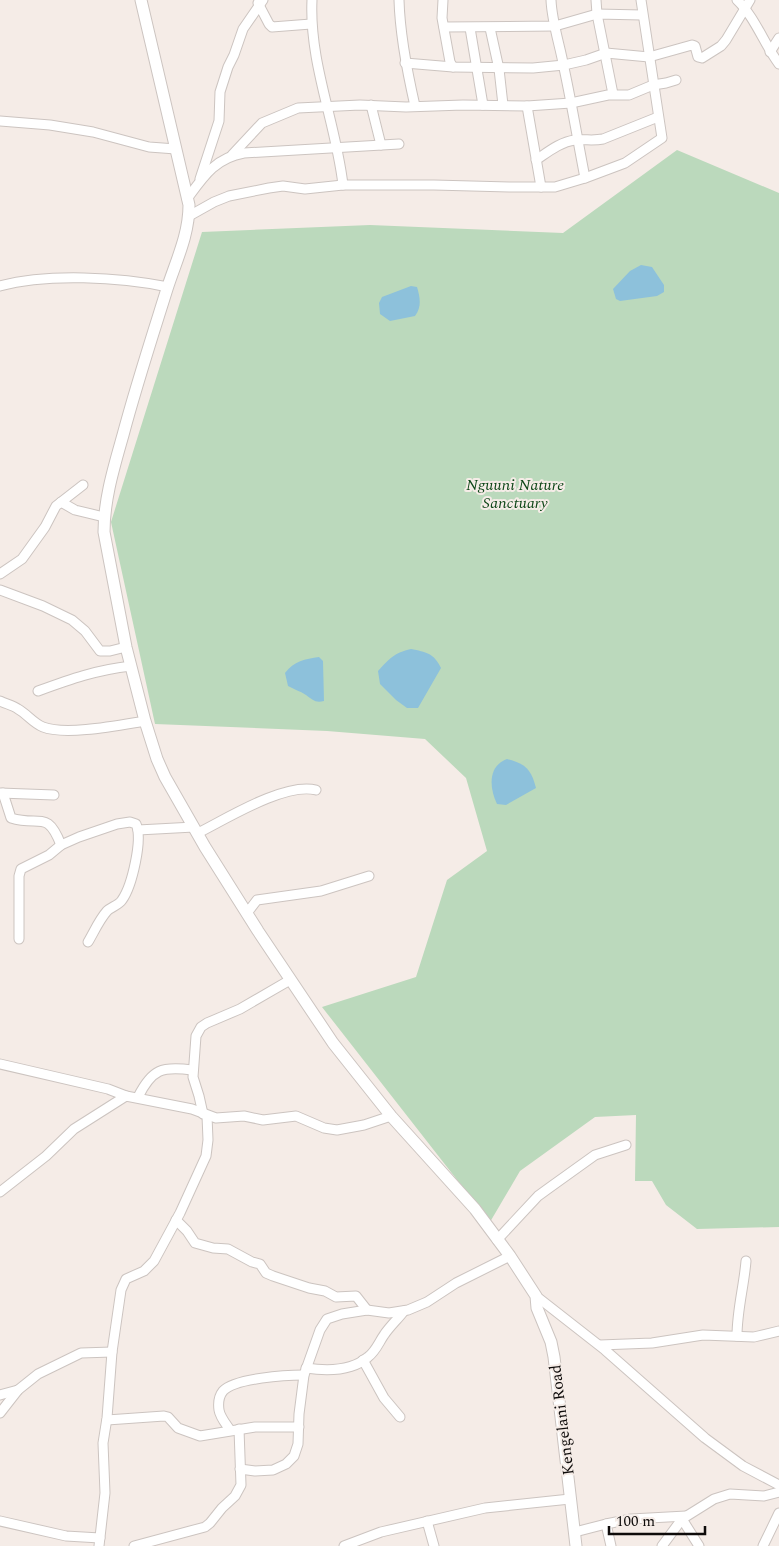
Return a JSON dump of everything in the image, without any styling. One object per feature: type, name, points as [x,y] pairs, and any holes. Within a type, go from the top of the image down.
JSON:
[{"type":"main road","name":"Kengelani Road","points":[[141,0],[176,149],[189,216],[186,237],[168,287],[115,462],[105,504],[104,532],[126,647],[145,721],[160,768],[246,913],[290,980],[333,1043],[391,1116],[475,1209],[510,1256],[536,1296],[537,1308],[551,1342],[554,1357],[576,1546]]},
{"type":"street","points":[[312,0],[311,24],[343,185]]},
{"type":"street","points":[[399,0],[405,63],[415,106]]},
{"type":"street","points":[[443,0],[442,18],[450,62],[453,67]]},
{"type":"street","points":[[551,0],[552,17],[564,66],[585,178]]},
{"type":"street","points":[[596,0],[597,14],[614,94]]},
{"type":"street","points":[[189,216],[214,202],[255,190],[283,186],[305,189],[343,185],[434,184],[556,187],[625,163],[661,140],[662,136],[641,0]]},
{"type":"street","points":[[736,0],[747,4],[770,52],[779,64]]},
{"type":"street","points":[[260,2],[272,27],[311,24]]},
{"type":"street","points":[[198,184],[219,121],[220,92],[228,67],[246,24],[260,2]]},
{"type":"street","points":[[405,63],[478,68],[533,68],[564,66],[606,53],[649,57],[693,45],[698,57],[702,58],[726,40],[747,4]]},
{"type":"street","points":[[444,27],[555,26],[597,14],[642,15]]},
{"type":"street","points":[[470,28],[483,105]]},
{"type":"street","points":[[490,28],[499,68],[504,105]]},
{"type":"street","points":[[770,52],[779,38]]},
{"type":"street","points":[[187,199],[214,166],[232,155],[262,122],[292,109],[327,106],[527,106],[571,103],[614,94],[630,95],[653,85],[676,80]]},
{"type":"street","points":[[371,106],[381,145]]},
{"type":"street","points":[[527,106],[541,187]]},
{"type":"street","points":[[536,160],[558,145],[578,140],[596,141],[658,117]]},
{"type":"street","points":[[0,121],[50,125],[93,132],[149,148],[176,149]]},
{"type":"street","points":[[232,155],[399,144]]},
{"type":"street","points":[[0,286],[32,279],[86,278],[128,280],[168,287]]},
{"type":"street","points":[[0,574],[22,559],[45,527],[52,511],[83,485]]},
{"type":"street","points":[[61,502],[76,510],[104,517]]},
{"type":"street","points":[[0,590],[43,606],[72,620],[85,631],[100,651],[110,651],[126,647]]},
{"type":"street","points":[[38,691],[102,670],[131,666]]},
{"type":"street","points":[[0,701],[15,707],[34,722],[48,729],[96,728],[145,721]]},
{"type":"street","points":[[138,830],[196,830],[284,792],[299,789],[316,790]]},
{"type":"street","points":[[54,795],[1,793],[11,818],[48,823],[55,830],[60,845]]},
{"type":"street","points":[[19,939],[19,873],[21,869],[49,855],[60,845],[117,824],[133,822],[138,830],[135,865],[125,896],[121,902],[108,910],[88,942]]},
{"type":"street","points":[[246,913],[257,900],[321,891],[369,876]]},
{"type":"street","points":[[0,1521],[100,1542],[105,1493],[103,1443],[111,1387],[112,1352],[121,1290],[124,1282],[129,1277],[144,1271],[151,1265],[176,1220],[206,1156],[208,1140],[205,1115],[194,1085],[192,1070],[196,1036],[201,1027],[207,1023],[240,1009],[290,980]]},
{"type":"street","points":[[0,1064],[108,1089],[126,1096],[224,1118],[244,1116],[263,1120],[296,1116],[324,1128],[337,1130],[364,1126],[391,1116]]},
{"type":"street","points":[[138,1098],[144,1084],[161,1069],[192,1070]]},
{"type":"street","points":[[0,1192],[46,1156],[74,1129],[126,1096]]},
{"type":"street","points":[[497,1240],[538,1196],[595,1155],[626,1145]]},
{"type":"street","points":[[176,1220],[188,1232],[195,1243],[213,1248],[228,1249],[260,1265],[273,1276],[309,1288],[325,1291],[336,1297],[357,1296],[367,1310]]},
{"type":"street","points":[[240,1469],[255,1471],[273,1470],[286,1464],[294,1456],[298,1448],[305,1372],[325,1321],[333,1316],[367,1310],[389,1313],[404,1311],[427,1302],[456,1283],[510,1256]]},
{"type":"street","points":[[737,1336],[738,1310],[746,1261]]},
{"type":"street","points":[[536,1296],[600,1345],[705,1438],[743,1466],[779,1485]]},
{"type":"street","points":[[134,1546],[194,1530],[210,1523],[238,1492],[241,1485],[235,1430],[219,1412],[220,1396],[226,1388],[270,1377],[336,1369],[364,1360],[375,1350],[390,1326],[404,1311]]},
{"type":"street","points":[[600,1345],[652,1343],[703,1335],[760,1336],[779,1331]]},
{"type":"street","points":[[0,1414],[18,1390],[38,1374],[77,1355],[88,1352],[112,1352]]},
{"type":"street","points":[[364,1360],[384,1398],[400,1417]]},
{"type":"street","points":[[0,1395],[18,1390]]},
{"type":"street","points":[[107,1420],[164,1416],[168,1417],[178,1428],[196,1435],[255,1427],[299,1427]]},
{"type":"street","points":[[662,1546],[684,1518],[724,1496],[736,1494],[764,1496],[779,1492]]},
{"type":"street","points":[[344,1546],[381,1532],[502,1505],[570,1499]]},
{"type":"street","points":[[763,1546],[779,1513]]},
{"type":"street","points":[[574,1532],[632,1519],[684,1518]]},
{"type":"street","points":[[684,1518],[699,1546]]},
{"type":"street","points":[[427,1521],[434,1546]]},
{"type":"street","points":[[606,1524],[611,1546]]},
{"type":"green space","name":"Nguuni Nature Sanctuary","points":[[677,150],[779,193],[779,1227],[697,1229],[666,1205],[652,1181],[635,1181],[636,1115],[595,1117],[520,1171],[490,1222],[322,1007],[416,977],[447,880],[487,851],[466,778],[425,739],[327,731],[155,724],[111,522],[202,232],[370,225],[563,233]]},
{"type":"water","points":[[641,265],[652,267],[664,285],[664,292],[657,296],[620,301],[616,299],[613,289],[630,271]]},
{"type":"water","points":[[411,286],[417,287],[420,298],[420,306],[415,316],[390,321],[380,314],[379,303],[382,297]]},
{"type":"water","points":[[411,649],[429,654],[441,668],[418,708],[407,708],[396,700],[380,684],[378,671],[400,652]]},
{"type":"water","points":[[319,657],[323,661],[324,701],[318,702],[288,686],[285,673],[300,661]]},
{"type":"water","points":[[507,759],[527,768],[536,788],[506,805],[497,804],[492,784],[493,772],[501,762]]}]
